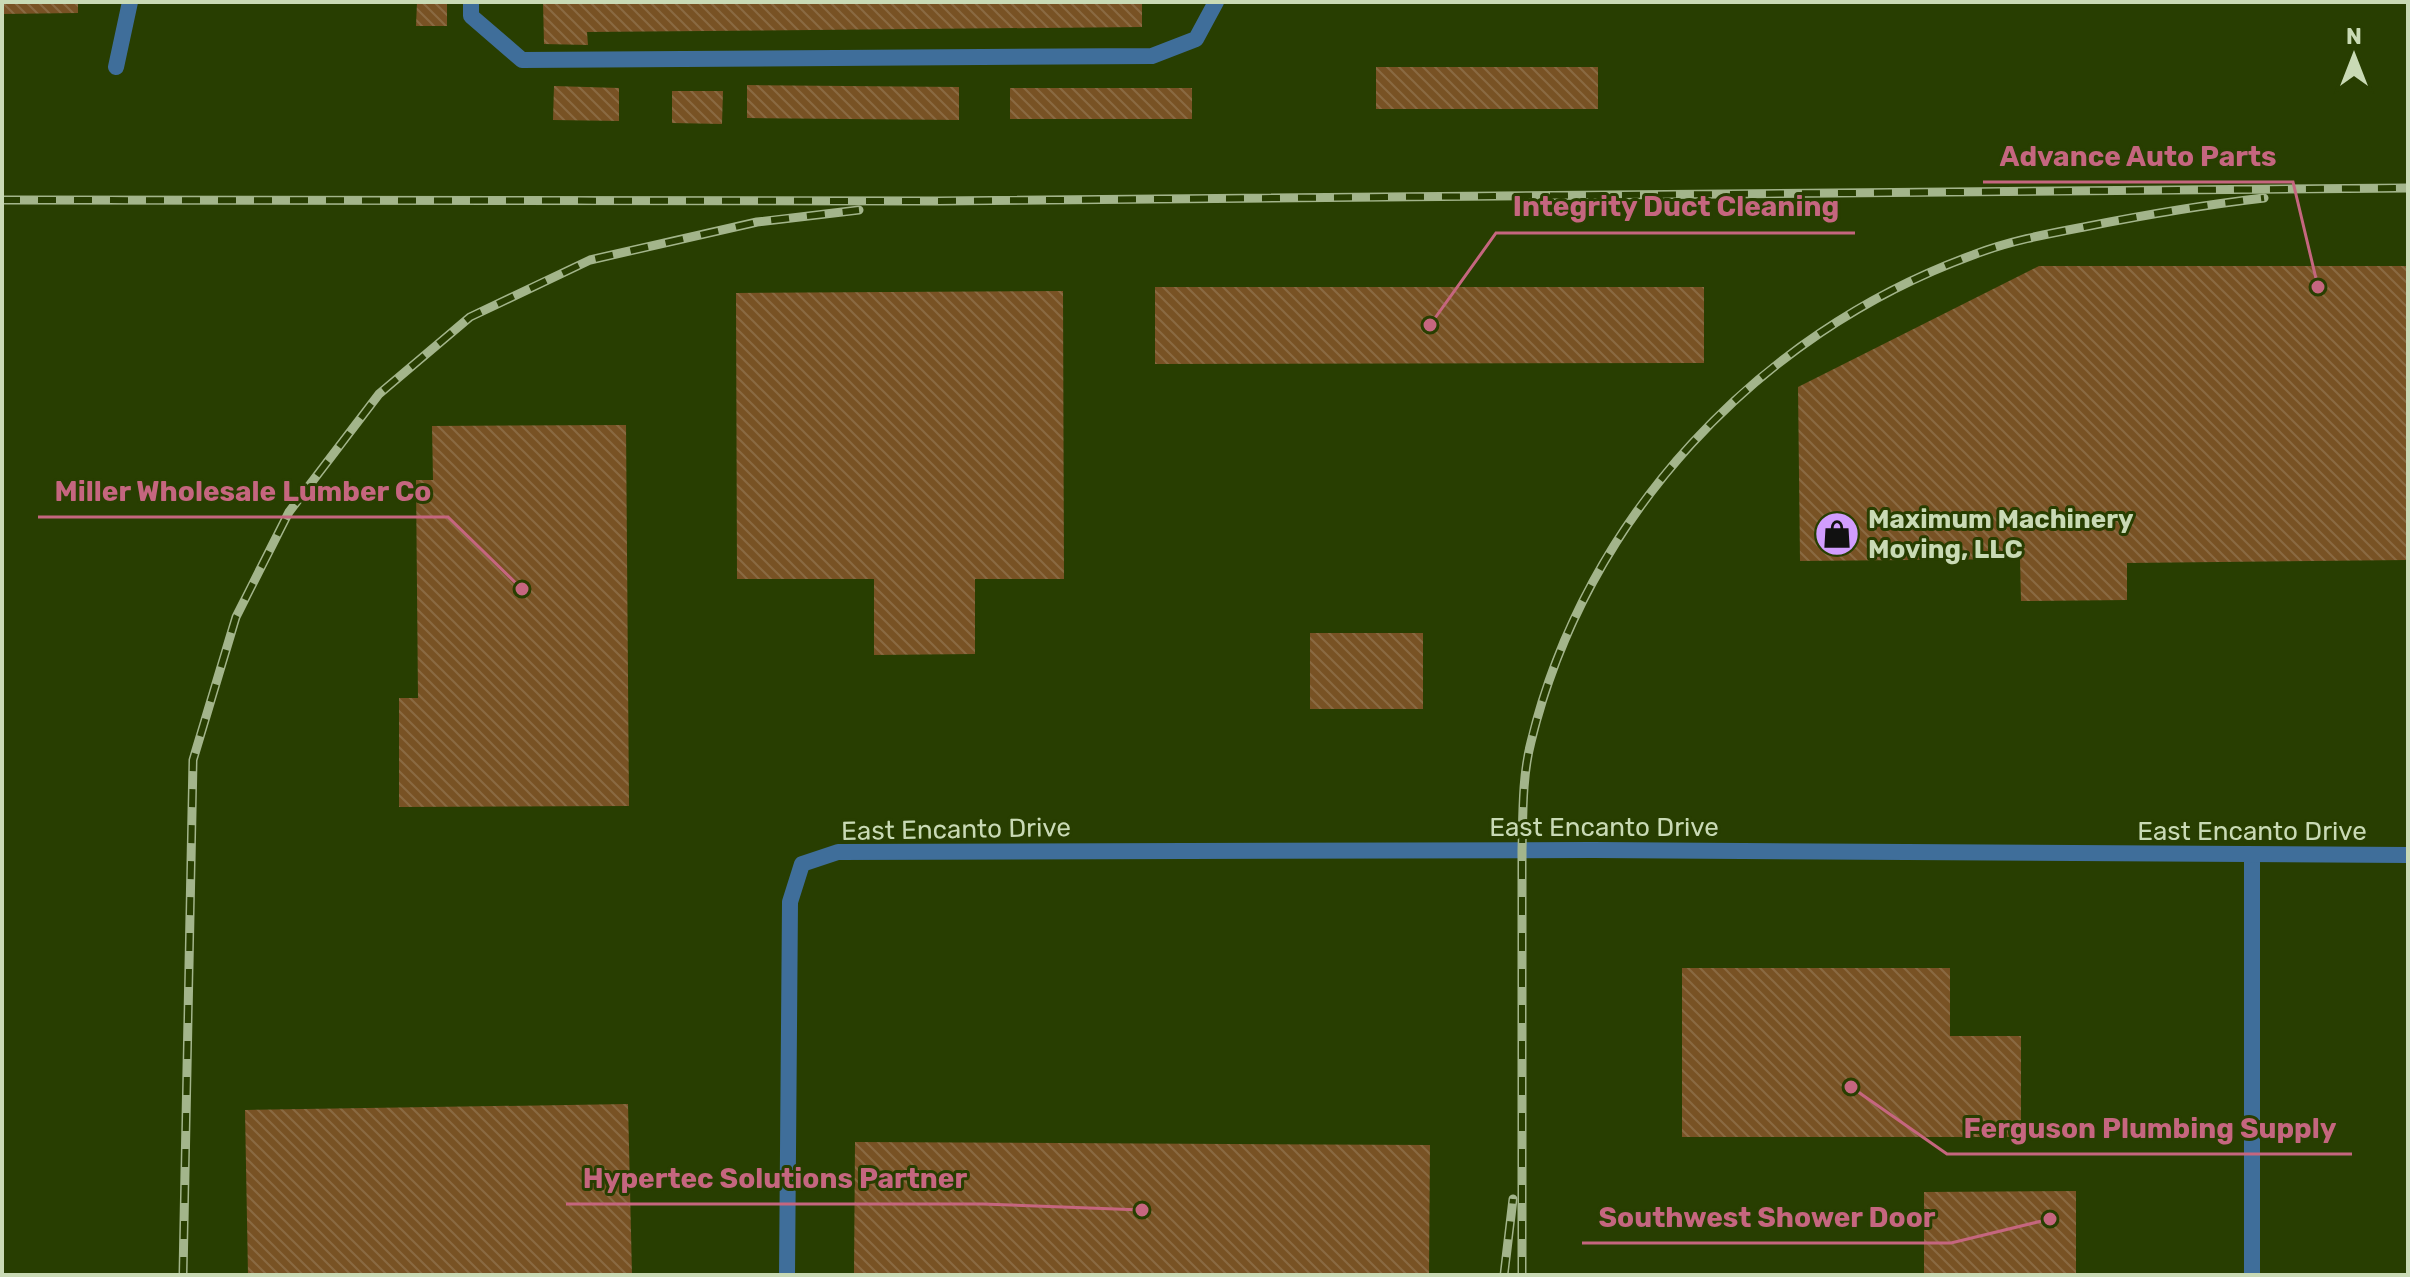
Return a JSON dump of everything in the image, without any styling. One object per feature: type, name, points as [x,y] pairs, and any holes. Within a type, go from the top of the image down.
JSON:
[{"type":"street","points":[[116,67],[130,2]]},
{"type":"street","points":[[471,2],[471,16],[522,60],[1152,56],[1196,39],[1216,2]]},
{"type":"street","name":"East Encanto Drive","points":[[787,1275],[790,902],[802,864],[838,852],[1593,850],[2408,855]]},
{"type":"street","points":[[2252,855],[2252,1275]]},
{"type":"building","points":[[2,2],[78,2],[78,13],[2,14]]},
{"type":"building","points":[[417,2],[447,2],[447,26],[416,26]]},
{"type":"building","points":[[543,2],[1142,2],[1142,27],[587,32],[588,45],[544,44]]},
{"type":"building","points":[[1376,67],[1598,67],[1598,109],[1376,109]]},
{"type":"building","points":[[747,85],[959,87],[959,120],[747,118]]},
{"type":"building","points":[[554,86],[619,88],[619,121],[553,120]]},
{"type":"building","points":[[1010,88],[1192,88],[1192,119],[1010,119]]},
{"type":"building","points":[[672,91],[723,91],[722,124],[672,123]]},
{"type":"building","points":[[2039,266],[2408,266],[2408,560],[2127,563],[2127,600],[2021,601],[2020,559],[1800,561],[1798,387]]},
{"type":"building","points":[[1155,287],[1704,287],[1704,363],[1155,364]]},
{"type":"building","points":[[1063,291],[1064,579],[975,579],[975,654],[874,655],[874,579],[737,579],[736,293]]},
{"type":"building","points":[[626,425],[629,806],[399,807],[399,698],[418,698],[416,480],[433,480],[432,426]]},
{"type":"building","points":[[1310,633],[1423,633],[1423,709],[1310,709]]},
{"type":"building","points":[[1682,968],[1950,968],[1950,1036],[2021,1036],[2021,1137],[1682,1137]]},
{"type":"building","points":[[628,1104],[632,1275],[248,1275],[245,1110]]},
{"type":"building","points":[[855,1142],[1430,1145],[1429,1275],[854,1275]]},
{"type":"building","points":[[2076,1191],[2076,1275],[1924,1275],[1924,1192]]},
{"type":"railway","points":[[2,200],[938,201],[2408,188]]},
{"type":"railway","points":[[1522,1275],[1522,850],[1526,769],[1531,742],[1557,660],[1593,582],[1638,510],[1692,444],[1753,384],[1821,332],[1894,289],[1973,255],[2028,238],[2151,214],[2264,198]]},
{"type":"railway","points":[[183,1275],[193,760],[236,617],[289,512],[379,394],[470,317],[590,260],[757,222],[859,210]]},
{"type":"railway","points":[[1504,1275],[1513,1199]]},
{"type":"place","name":"Advance Auto Parts","points":[[2318,287]]},
{"type":"place","name":"Integrity Duct Cleaning","points":[[1430,325]]},
{"type":"place","name":"Maximum Machinery Moving, LLC","points":[[1837,534]]},
{"type":"place","name":"Miller Wholesale Lumber Co","points":[[522,589]]},
{"type":"place","name":"Ferguson Plumbing Supply","points":[[1851,1087]]},
{"type":"place","name":"Hypertec Solutions Partner","points":[[1142,1210]]},
{"type":"place","name":"Southwest Shower Door","points":[[2050,1219]]}]
